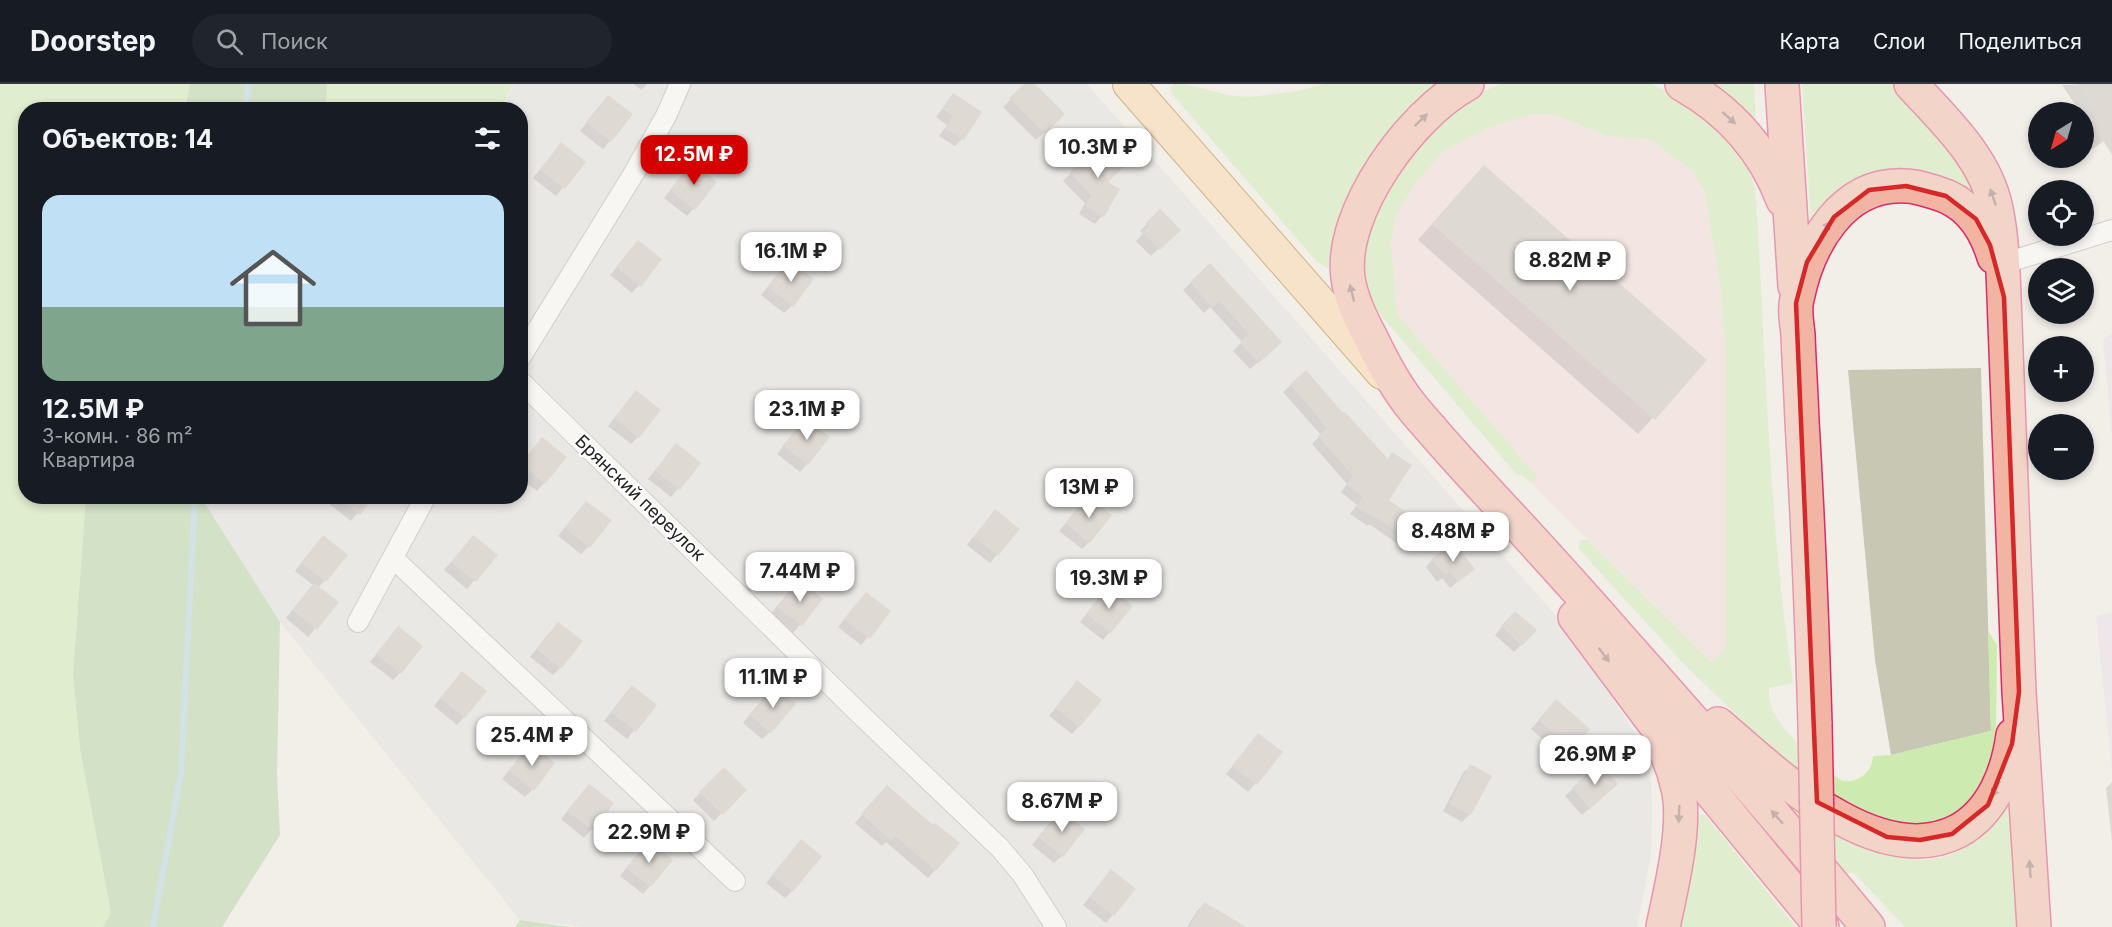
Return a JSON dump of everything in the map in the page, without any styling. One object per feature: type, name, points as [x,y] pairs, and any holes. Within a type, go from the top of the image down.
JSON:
[{"type":"highway","points":[[1467,84],[1426,115],[1400,144],[1355,222],[1350,240],[1348,277],[1361,320],[1383,363],[1407,401],[1626,645],[1788,830],[1868,927]]},
{"type":"highway","points":[[1682,84],[1713,104],[1732,120],[1755,146],[1773,175],[1791,223]]},
{"type":"highway","points":[[1782,84],[1808,540],[1821,927]]},
{"type":"highway","points":[[1911,84],[1949,125],[1979,166],[1996,207],[2004,297],[2019,692],[2034,927]]},
{"type":"highway","points":[[1796,303],[1808,262],[1834,217],[1854,198],[1869,190],[1906,186],[1946,196],[1963,206],[1976,219],[1990,245],[2004,297]]},
{"type":"highway","points":[[1455,457],[1651,719],[1821,927]]},
{"type":"highway","points":[[1626,645],[1756,757],[1807,796],[1869,831],[1904,840],[1920,840],[1952,834],[1975,819],[1988,805],[2005,770],[2012,744],[2019,692]]},
{"type":"highway","points":[[1651,719],[1679,789],[1680,812],[1676,854],[1663,927]]},
{"type":"main road","points":[[1129,84],[1407,401]]},
{"type":"street","points":[[528,345],[634,173],[666,116],[680,84]]},
{"type":"street","points":[[2002,264],[2112,230]]},
{"type":"street","name":"Брянский переулок","points":[[528,389],[1000,848],[1022,874],[1056,927]]},
{"type":"street","points":[[358,622],[422,504]]},
{"type":"street","points":[[393,558],[735,881]]},
{"type":"highlighted area","points":[[1906,186],[1946,196],[1976,219],[1990,245],[2004,297],[2019,692],[2012,744],[1988,805],[1952,834],[1920,840],[1887,837],[1817,802],[1796,303],[1807,262],[1834,217],[1869,190]]},
{"type":"shaded area","points":[[514,84],[1087,84],[1557,617],[1639,738],[1650,769],[1652,803],[1651,855],[1637,927],[588,927],[520,920],[280,622],[205,504],[528,504],[528,102],[505,102]]},
{"type":"shaded area","points":[[1530,115],[1555,115],[1607,136],[1651,140],[1693,172],[1703,188],[1719,277],[1725,344],[1725,648],[1712,663],[1531,483],[1537,476],[1397,314],[1391,242],[1396,215],[1418,180],[1445,150],[1490,127]]},
{"type":"shaded area","points":[[2112,332],[2112,439],[2103,341]]},
{"type":"shaded area","points":[[1981,368],[1991,731],[1891,755],[1875,660],[1848,370]]},
{"type":"shaded area","points":[[2112,613],[2112,771],[2096,616]]},
{"type":"green space","points":[[0,84],[190,84],[186,102],[18,102],[18,504],[85,504],[73,674],[80,749],[111,913],[103,927],[0,927]]},
{"type":"green space","points":[[190,84],[327,84],[326,102],[186,102]]},
{"type":"green space","points":[[327,84],[513,84],[504,102],[326,102]]},
{"type":"green space","points":[[1174,84],[1250,97],[1298,91],[1324,84],[1437,84],[1401,116],[1384,139],[1338,224],[1328,268],[1317,262],[1172,94],[1170,89]]},
{"type":"green space","points":[[1501,84],[1652,84],[1681,100],[1712,122],[1744,158],[1754,184],[1756,199],[1773,502],[1793,683],[1769,688],[1769,700],[1774,714],[1794,740],[1842,781],[1853,780],[1867,772],[1873,756],[1891,755],[1991,731],[1988,631],[1997,645],[1996,725],[1991,760],[1973,801],[1946,823],[1891,826],[1833,798],[1768,746],[1681,661],[1578,548],[1580,541],[1587,539],[1712,663],[1725,648],[1725,344],[1719,277],[1707,204],[1703,188],[1693,172],[1651,140],[1607,136],[1555,115],[1530,115],[1490,127],[1445,150],[1418,180],[1396,215],[1391,242],[1397,314],[1538,477],[1531,483],[1522,475],[1517,475],[1379,313],[1367,283],[1363,260],[1368,233],[1387,191],[1433,130],[1464,102]]},
{"type":"green space","points":[[1711,84],[1754,84],[1756,125]]},
{"type":"green space","points":[[1802,84],[1893,84],[1943,135],[1986,212],[1866,177],[1835,195],[1811,222]]},
{"type":"green space","points":[[85,504],[205,504],[280,622],[277,775],[280,835],[222,927],[103,927],[111,913],[80,749],[73,674]]},
{"type":"green space","points":[[1784,797],[1855,841],[1881,852],[1908,859],[1934,859],[1959,851],[1987,829],[2008,800],[2010,802],[2019,927],[1905,927],[1854,873],[1846,873],[1783,802]]},
{"type":"green space","points":[[1701,814],[1705,815],[1796,927],[1678,927],[1695,823]]},
{"type":"green space","points":[[520,920],[571,927],[515,927]]},
{"type":"building","points":[[1024,84],[1035,84],[1065,114],[1045,134],[1009,98]]},
{"type":"building","points":[[2078,84],[2112,84],[2112,155],[2094,126],[2094,117],[2099,115],[2094,108],[2094,102],[2090,102]]},
{"type":"building","points":[[953,93],[982,112],[964,140],[945,128],[953,116],[942,109]]},
{"type":"building","points":[[608,95],[633,114],[611,142],[586,122]]},
{"type":"building","points":[[561,142],[586,162],[565,189],[540,170]]},
{"type":"building","points":[[1099,143],[1124,167],[1108,182],[1120,189],[1104,217],[1085,206],[1091,195],[1070,172]]},
{"type":"building","points":[[692,162],[717,182],[695,210],[670,190]]},
{"type":"building","points":[[1484,165],[1707,360],[1655,420],[1432,224]]},
{"type":"building","points":[[1160,209],[1181,230],[1160,250],[1142,232],[1149,226],[1146,223]]},
{"type":"building","points":[[638,240],[662,259],[641,287],[616,267]]},
{"type":"building","points":[[789,259],[814,279],[793,307],[768,287]]},
{"type":"building","points":[[1210,263],[1282,342],[1259,363],[1240,342],[1249,334],[1219,301],[1212,307],[1190,282]]},
{"type":"building","points":[[1306,370],[1343,413],[1345,412],[1388,459],[1392,452],[1412,465],[1389,500],[1428,527],[1416,545],[1377,518],[1356,507],[1363,497],[1347,484],[1353,476],[1318,436],[1327,428],[1290,384]]},
{"type":"building","points":[[636,390],[661,410],[639,438],[614,418]]},
{"type":"building","points":[[805,418],[830,437],[808,465],[783,445]]},
{"type":"building","points":[[542,437],[567,457],[545,484],[528,470],[528,455]]},
{"type":"building","points":[[676,443],[701,463],[680,490],[655,471]]},
{"type":"building","points":[[1087,496],[1112,515],[1090,543],[1065,523]]},
{"type":"building","points":[[586,501],[612,520],[590,548],[565,528]]},
{"type":"building","points":[[347,504],[368,504],[360,515]]},
{"type":"building","points":[[995,509],[1020,529],[998,556],[974,537]]},
{"type":"building","points":[[323,535],[348,555],[326,582],[301,563]]},
{"type":"building","points":[[473,535],[498,555],[476,582],[451,562]]},
{"type":"building","points":[[1454,542],[1475,569],[1458,582],[1450,572],[1445,576],[1431,559]]},
{"type":"building","points":[[798,579],[823,599],[802,626],[777,607]]},
{"type":"building","points":[[314,583],[339,602],[317,630],[292,610]]},
{"type":"building","points":[[1108,586],[1133,606],[1111,633],[1086,614]]},
{"type":"building","points":[[866,592],[891,611],[870,639],[844,619]]},
{"type":"building","points":[[1515,611],[1537,630],[1522,646],[1501,626]]},
{"type":"building","points":[[558,622],[583,641],[561,669],[536,649]]},
{"type":"building","points":[[398,626],[423,646],[401,674],[376,654]]},
{"type":"building","points":[[462,671],[487,691],[465,718],[440,698]]},
{"type":"building","points":[[1077,680],[1102,700],[1080,727],[1055,708]]},
{"type":"building","points":[[632,685],[657,705],[636,732],[611,712]]},
{"type":"building","points":[[774,685],[796,704],[771,733],[749,715]]},
{"type":"building","points":[[1556,699],[1590,729],[1572,750],[1538,720]]},
{"type":"building","points":[[1258,733],[1283,752],[1257,785],[1232,766]]},
{"type":"building","points":[[530,743],[555,763],[534,791],[509,771]]},
{"type":"building","points":[[1599,763],[1618,784],[1590,809],[1572,788]]},
{"type":"building","points":[[1470,764],[1492,776],[1471,815],[1449,804]]},
{"type":"building","points":[[724,767],[747,790],[723,815],[699,792]]},
{"type":"building","points":[[589,784],[614,803],[593,831],[567,811]]},
{"type":"building","points":[[887,785],[933,825],[935,823],[960,843],[936,871],[895,836],[891,840],[861,814]]},
{"type":"building","points":[[1060,809],[1085,829],[1063,857],[1038,837]]},
{"type":"building","points":[[801,839],[822,856],[793,892],[772,875]]},
{"type":"building","points":[[648,840],[673,860],[651,887],[626,868]]},
{"type":"building","points":[[1111,869],[1136,889],[1114,916],[1089,897]]},
{"type":"building","points":[[1204,902],[1246,927],[1189,927]]},
{"type":"waterway","points":[[246,102],[249,84]]},
{"type":"waterway","points":[[153,927],[181,773],[195,504]]}]
